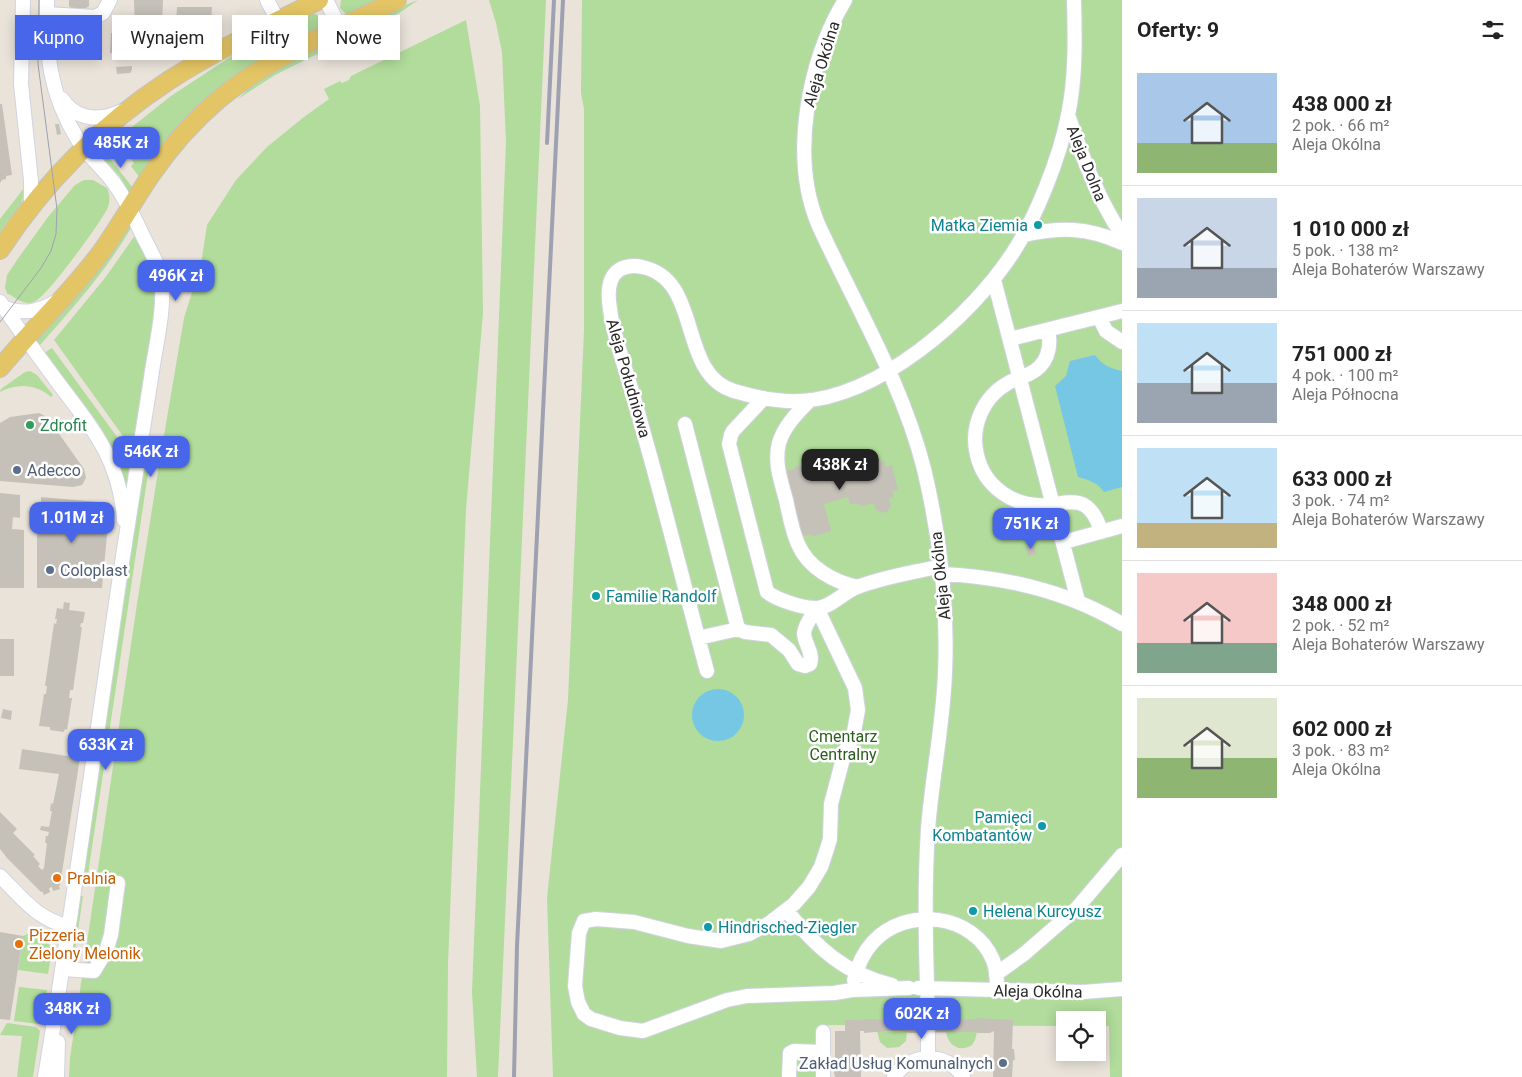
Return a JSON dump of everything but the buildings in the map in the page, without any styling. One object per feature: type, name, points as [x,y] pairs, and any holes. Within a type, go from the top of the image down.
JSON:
[{"type":"main road","points":[[290,15],[319,0]]},
{"type":"main road","points":[[367,15],[398,0]]},
{"type":"main road","points":[[0,368],[70,290],[102,250],[151,173],[193,124],[244,80],[318,40]]},
{"type":"main road","points":[[3,243],[31,207],[84,148],[132,107],[167,82],[232,45]]},
{"type":"street","points":[[23,0],[22,84],[31,181],[31,207]]},
{"type":"street","points":[[45,1077],[140,456],[162,290],[161,278],[155,258],[129,208],[113,182],[84,148],[63,111],[54,86],[48,58],[47,7],[95,16],[103,13],[110,0]]},
{"type":"street","points":[[267,0],[275,15]]},
{"type":"street","points":[[326,0],[334,15]]},
{"type":"street","name":"Aleja Okólna","points":[[845,0],[828,31],[808,98],[805,136],[807,186],[810,204],[818,224],[890,372],[923,468],[934,519],[946,625],[945,675],[928,827],[927,988],[1083,992],[1122,989]]},
{"type":"street","name":"Aleja Południowa","points":[[707,672],[648,447],[612,322],[609,291],[612,278],[623,268],[636,266],[650,269],[661,275],[671,284],[677,294],[704,367],[713,379],[730,390],[764,398],[793,401],[810,400],[850,388],[890,372],[949,326],[994,280],[1024,235],[1049,177],[1068,115],[1074,62],[1074,0]]},
{"type":"street","points":[[54,86],[68,107],[85,117],[110,116],[132,107]]},
{"type":"street","name":"Aleja Dolna","points":[[1068,115],[1090,177],[1122,235]]},
{"type":"street","points":[[1024,235],[1070,228],[1097,233],[1122,242]]},
{"type":"street","points":[[994,280],[1064,542],[1078,602]]},
{"type":"street","points":[[2,305],[16,311],[35,311],[49,306],[70,290]]},
{"type":"street","points":[[2,305],[90,425],[109,456],[123,503],[125,546]]},
{"type":"street","points":[[1010,339],[1122,311]]},
{"type":"street","points":[[1099,317],[1106,331],[1122,342]]},
{"type":"street","points":[[1048,330],[1050,344],[1046,359],[1035,370],[1001,387],[993,394],[983,408],[976,428],[975,445],[977,456],[989,480],[1006,495],[1031,505],[1070,502],[1084,505],[1095,516],[1101,532]]},
{"type":"street","points":[[764,398],[731,435],[730,444],[767,592],[777,598],[817,608],[827,605],[858,587],[880,580],[941,570],[1001,579],[1049,591],[1078,602],[1122,623]]},
{"type":"street","points":[[810,400],[792,419],[780,442],[778,466],[796,542],[807,559],[818,570],[836,580],[858,587]]},
{"type":"street","points":[[685,424],[738,629]]},
{"type":"street","points":[[1064,542],[1122,526]]},
{"type":"street","points":[[698,638],[738,629],[746,632],[771,635],[789,650],[800,666],[805,666],[810,664],[812,659],[804,636],[805,629],[817,608]]},
{"type":"street","points":[[817,608],[855,688],[858,710],[853,737],[845,751],[831,804],[830,839],[825,856],[808,887],[787,910],[760,930],[721,941],[681,935],[634,922],[596,919],[584,921],[579,933],[575,986],[576,997],[581,1010],[587,1017],[596,1022],[620,1028],[643,1030],[739,997],[834,994],[852,990],[927,988],[928,1018]]},
{"type":"street","points":[[996,974],[1024,954],[1076,908],[1122,855]]},
{"type":"street","points":[[0,876],[41,916],[54,923],[68,926]]},
{"type":"street","points":[[62,969],[94,971],[106,951],[118,883]]},
{"type":"street","points":[[787,910],[817,945],[839,963],[856,973],[889,984],[909,988]]},
{"type":"street","points":[[852,990],[861,960],[872,943],[899,924],[927,920],[956,924],[974,934],[988,952],[996,974],[997,991]]},
{"type":"street","points":[[57,1077],[59,992]]},
{"type":"street","points":[[823,1032],[823,1077]]},
{"type":"street","points":[[928,1033],[928,1058]]},
{"type":"street","points":[[789,1077],[790,1053],[794,1051],[823,1052]]},
{"type":"street","points":[[894,1077],[905,1065],[919,1059],[928,1058],[944,1060],[952,1064],[963,1077]]},
{"type":"green space","points":[[341,0],[380,0],[349,15],[340,8]]},
{"type":"green space","points":[[418,0],[395,15],[384,15]]},
{"type":"green space","points":[[489,0],[546,0],[498,1077],[477,1077],[472,992],[506,142],[502,52]]},
{"type":"green space","name":"Cmentarz Centralny","points":[[582,0],[1122,0],[1122,1077],[1110,1077],[1109,1026],[1106,1026],[1106,1011],[1056,1011],[1056,1026],[819,1025],[819,1077],[553,1077],[547,898],[568,700],[584,330],[584,109],[581,93]]},
{"type":"green space","points":[[313,13],[318,15],[318,30],[308,35],[308,15]]},
{"type":"green space","points":[[466,20],[480,106],[483,313],[466,509],[448,964],[447,1077],[69,1077],[70,1058],[160,459],[184,318],[201,264],[207,225],[236,180],[267,147],[329,99],[324,89],[340,81],[342,83],[349,80],[351,76],[384,60],[400,60],[400,52]]},
{"type":"green space","points":[[318,48],[318,54],[308,58],[308,53]]},
{"type":"green space","points":[[232,56],[232,60],[268,60],[140,178],[131,166],[134,163],[129,157],[126,158],[113,142],[171,96]]},
{"type":"green space","points":[[305,60],[275,75],[238,99],[261,79],[289,62]]},
{"type":"green space","points":[[103,150],[133,188],[129,193],[120,177],[99,154]]},
{"type":"green space","points":[[84,180],[93,180],[107,188],[109,200],[104,214],[75,256],[43,295],[33,302],[26,303],[8,295],[5,288],[7,275],[48,217],[75,185]]},
{"type":"green space","points":[[24,188],[22,202],[0,232],[0,219]]},
{"type":"green space","points":[[128,225],[131,228],[100,274],[40,345],[35,339]]},
{"type":"green space","points":[[136,234],[155,279],[157,292],[144,397],[133,450],[54,340],[105,278]]},
{"type":"green space","points":[[52,348],[131,456],[136,458],[129,497],[44,353]]},
{"type":"green space","points":[[30,371],[37,375],[53,395],[51,397],[39,389],[27,386],[13,387],[0,392],[1,389],[25,372]]},
{"type":"green space","points":[[145,460],[150,460],[88,874],[85,882],[81,882]]},
{"type":"green space","points":[[79,896],[83,896],[73,964],[69,963]]},
{"type":"green space","points":[[35,930],[52,948],[48,974],[18,970],[23,936]]},
{"type":"green space","points":[[19,987],[47,990],[42,1023],[14,1021]]},
{"type":"green space","points":[[7,1023],[36,1027],[40,1031],[33,1077],[17,1077],[22,1036],[0,1035]]},
{"type":"green space","points":[[877,1031],[907,1032],[906,1041],[899,1047],[887,1048],[880,1042]]},
{"type":"green space","points":[[946,1032],[977,1032],[972,1045],[959,1048],[949,1041]]},
{"type":"water","points":[[1095,355],[1107,366],[1122,371],[1122,487],[1104,492],[1093,482],[1078,477],[1055,386],[1066,376],[1070,361]]},
{"type":"water","points":[[713,689],[723,689],[732,693],[740,701],[744,715],[740,729],[732,737],[723,741],[713,741],[704,737],[696,729],[692,720],[692,710],[696,701],[704,693]]},
{"type":"tram line","points":[[0,322],[41,268],[51,251],[56,234],[57,209],[38,64],[39,0]]},
{"type":"railway","points":[[547,143],[554,0]]},
{"type":"railway","points":[[514,1077],[517,946],[563,0]]},
{"type":"place","name":"Matka Ziemia","points":[[1038,225]]},
{"type":"place","name":"Zdrofit","points":[[30,425]]},
{"type":"place","name":"Adecco","points":[[17,470]]},
{"type":"place","name":"Coloplast","points":[[50,570]]},
{"type":"place","name":"Familie Randolf","points":[[596,596]]},
{"type":"place","name":"Pamięci Kombatantów","points":[[1042,826]]},
{"type":"place","name":"Pralnia","points":[[57,878]]},
{"type":"place","name":"Helena Kurcyusz","points":[[973,911]]},
{"type":"place","name":"Hindrisched-Ziegler","points":[[708,927]]},
{"type":"place","name":"Pizzeria Zielony Melonik","points":[[19,944]]},
{"type":"place","name":"Zakład Usług Komunalnych","points":[[1003,1063]]}]
